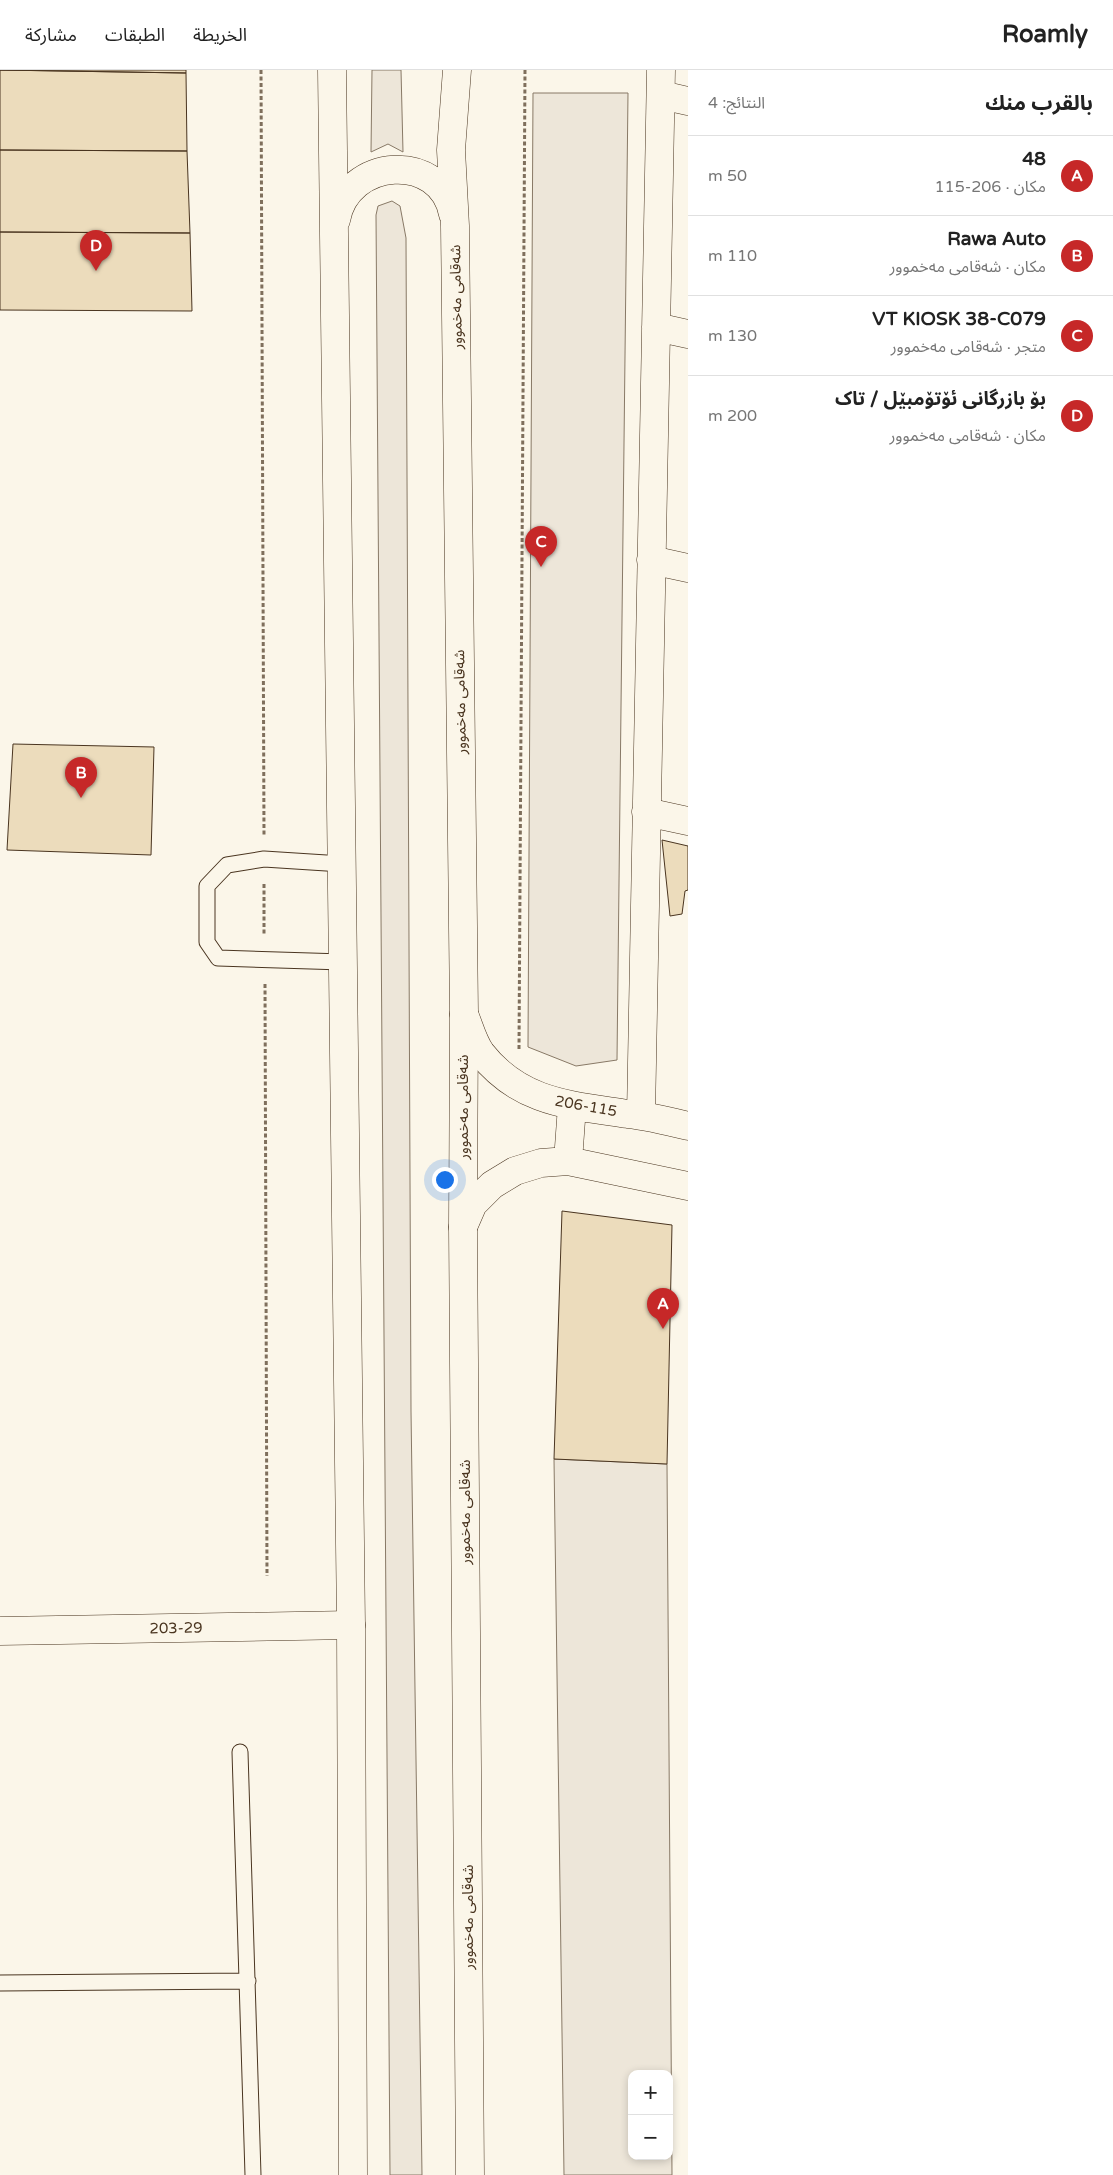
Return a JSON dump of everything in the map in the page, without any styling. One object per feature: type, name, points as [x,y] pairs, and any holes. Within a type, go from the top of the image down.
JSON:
[{"type":"main road","points":[[328,70],[331,103]]},
{"type":"main road","points":[[332,70],[351,1625],[354,2175]]},
{"type":"main road","points":[[442,70],[451,150]]},
{"type":"main road","name":"شەقامی مەخموور","points":[[457,70],[451,150],[455,226],[464,1014],[463,1227],[470,2175]]},
{"type":"main road","points":[[661,83],[688,101]]},
{"type":"main road","points":[[640,1115],[661,83]]},
{"type":"main road","points":[[333,235],[340,205],[350,188],[374,172],[394,169],[422,175],[437,186],[448,202],[455,226]]},
{"type":"main road","points":[[656,327],[688,334]]},
{"type":"main road","points":[[651,560],[688,568]]},
{"type":"main road","points":[[646,812],[688,821]]},
{"type":"main road","name":"206-115","points":[[464,1014],[480,1051],[496,1069],[515,1085],[537,1096],[572,1106],[640,1115],[688,1126]]},
{"type":"main road","points":[[568,1161],[572,1106]]},
{"type":"main road","points":[[463,1227],[473,1204],[492,1185],[515,1171],[541,1163],[568,1161],[688,1186]]},
{"type":"main road","name":"203-29","points":[[0,1631],[351,1625]]},
{"type":"lane","points":[[342,864],[264,859],[226,865],[207,886],[207,942],[218,958],[264,961],[343,962]]},
{"type":"lane","points":[[240,1752],[253,2175]]},
{"type":"lane","points":[[0,1983],[248,1981]]},
{"type":"path","points":[[261,70],[267,1576]]},
{"type":"path","points":[[519,1056],[525,70]]},
{"type":"shaded area","points":[[372,70],[401,70],[403,152],[388,144],[371,152]]},
{"type":"shaded area","points":[[533,93],[628,93],[617,1060],[576,1066],[528,1047]]},
{"type":"shaded area","points":[[392,201],[400,206],[406,238],[411,1411],[422,2175],[390,2175],[376,215],[378,206]]},
{"type":"shaded area","points":[[554,1459],[667,1464],[671,2070],[628,2070],[628,2160],[672,2160],[672,2175],[564,2175]]},
{"type":"building","points":[[0,70],[186,73],[187,151],[0,150]]},
{"type":"building","points":[[0,70],[186,70],[186,73]]},
{"type":"building","points":[[0,150],[187,151],[190,233],[0,232]]},
{"type":"building","points":[[0,232],[190,233],[192,311],[0,310]]},
{"type":"building","points":[[13,744],[154,747],[151,855],[7,850]]},
{"type":"building","points":[[662,840],[688,846],[688,890],[685,891],[682,914],[670,916]]},
{"type":"building","points":[[562,1211],[672,1225],[667,1464],[554,1459]]},
{"type":"place","name":"بۆ بازرگانى ئۆتۆمبێل / تاک","points":[[96,271]]},
{"type":"place","name":"VT KIOSK 38-C079","points":[[541,567]]},
{"type":"place","name":"Rawa Auto","points":[[81,798]]},
{"type":"place","name":"48","points":[[663,1329]]}]
